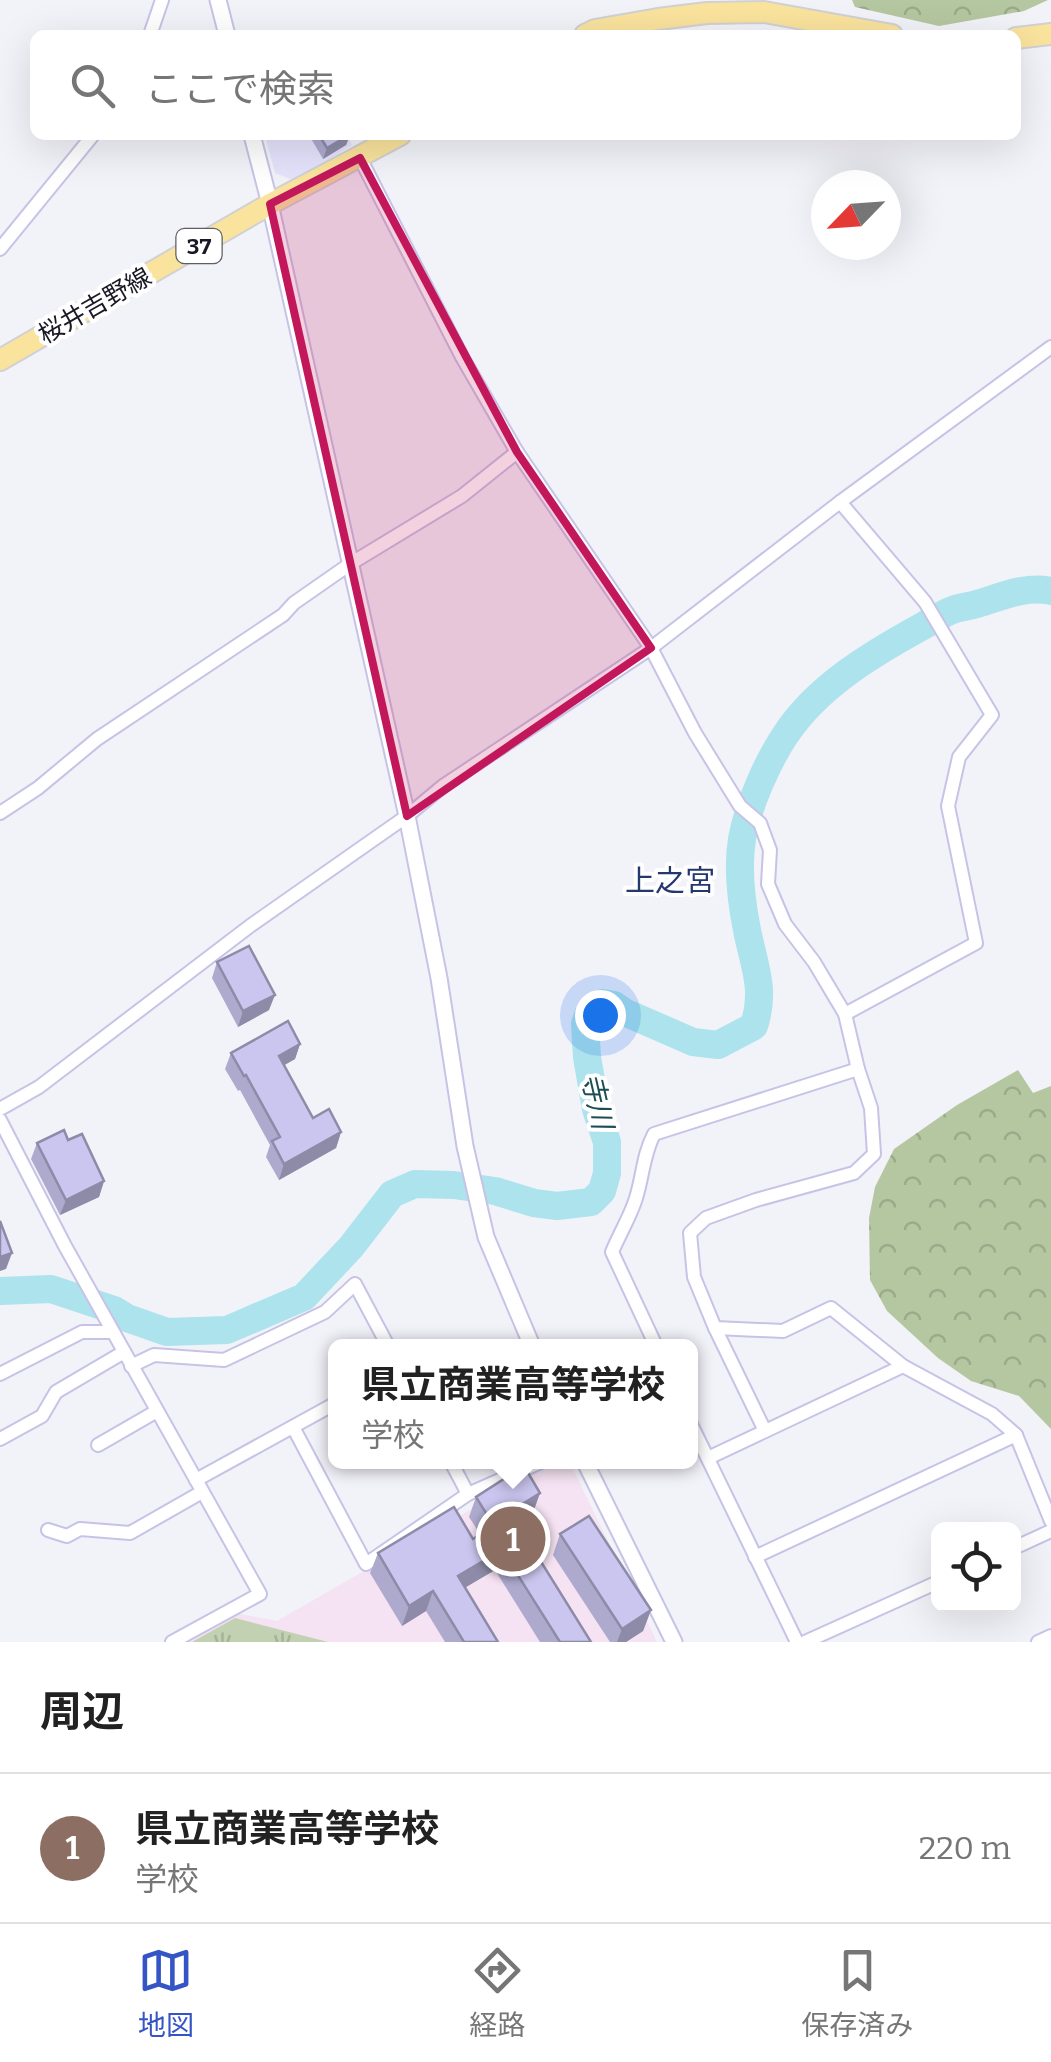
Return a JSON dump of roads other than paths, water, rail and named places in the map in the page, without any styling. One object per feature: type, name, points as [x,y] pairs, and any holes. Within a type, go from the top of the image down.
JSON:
[{"type":"main road","points":[[595,30],[706,13],[764,12],[864,30]]},
{"type":"main road","points":[[1021,37],[1051,34]]},
{"type":"main road","name":"桜井吉野線","points":[[0,360],[270,204],[391,140]]},
{"type":"street","points":[[152,30],[162,0]]},
{"type":"street","points":[[218,0],[225,30]]},
{"type":"street","points":[[0,249],[89,140]]},
{"type":"street","points":[[253,140],[407,816],[439,978],[465,1146],[486,1237],[529,1339]]},
{"type":"street","points":[[360,158],[462,357],[518,452],[651,648],[695,733],[740,806],[760,823],[770,850],[768,884],[784,924],[814,962],[845,1014],[871,1108],[874,1154],[854,1173],[706,1218],[690,1233],[694,1276],[765,1431]]},
{"type":"street","points":[[0,1109],[39,1087],[250,926],[407,816],[443,786],[651,648],[840,502],[1051,348]]},
{"type":"street","points":[[0,813],[38,788],[97,739],[283,615],[350,564],[462,496],[518,452]]},
{"type":"street","points":[[840,502],[925,602],[992,715],[959,757],[948,806],[976,943],[845,1014]]},
{"type":"street","points":[[653,1339],[612,1252],[636,1201],[646,1149],[654,1134],[858,1069]]},
{"type":"street","points":[[0,1120],[112,1332],[260,1594],[172,1642]]},
{"type":"street","points":[[131,1366],[154,1355],[224,1360],[324,1312],[355,1284],[384,1339]]},
{"type":"street","points":[[716,1328],[783,1331],[831,1308],[903,1366],[992,1414],[1016,1435],[1051,1521]]},
{"type":"street","points":[[0,1374],[82,1332],[112,1332]]},
{"type":"street","points":[[0,1439],[42,1416],[56,1392],[124,1352]]},
{"type":"street","points":[[708,1458],[903,1366]]},
{"type":"street","points":[[48,1530],[67,1536],[80,1529],[130,1534],[199,1486],[328,1408]]},
{"type":"street","points":[[98,1445],[156,1410]]},
{"type":"street","points":[[294,1426],[366,1564],[468,1494],[525,1469]]},
{"type":"street","points":[[756,1557],[1016,1435]]},
{"type":"street","points":[[698,1438],[796,1642]]},
{"type":"street","points":[[455,1469],[468,1494]]},
{"type":"street","points":[[588,1469],[674,1642]]},
{"type":"street","points":[[1021,1545],[1051,1531]]},
{"type":"street","points":[[805,1642],[931,1585]]},
{"type":"street","points":[[1038,1642],[1051,1636]]},
{"type":"waterway","name":"寺川","points":[[0,1291],[51,1289],[167,1332],[227,1330],[304,1297],[351,1247],[392,1194],[415,1184],[495,1191],[557,1206],[591,1202],[602,1191],[607,1173],[607,1142],[596,1109],[587,1057],[585,1024],[589,1012],[603,1003],[614,1005],[693,1042],[718,1045],[754,1026],[759,989],[741,896],[742,839],[765,771],[799,717],[847,673],[946,613],[1023,591],[1051,591]]},
{"type":"place","name":"県立商業高等学校","points":[[513,1539]]},
{"type":"district","name":"上之宮","points":[[670,881]]}]
